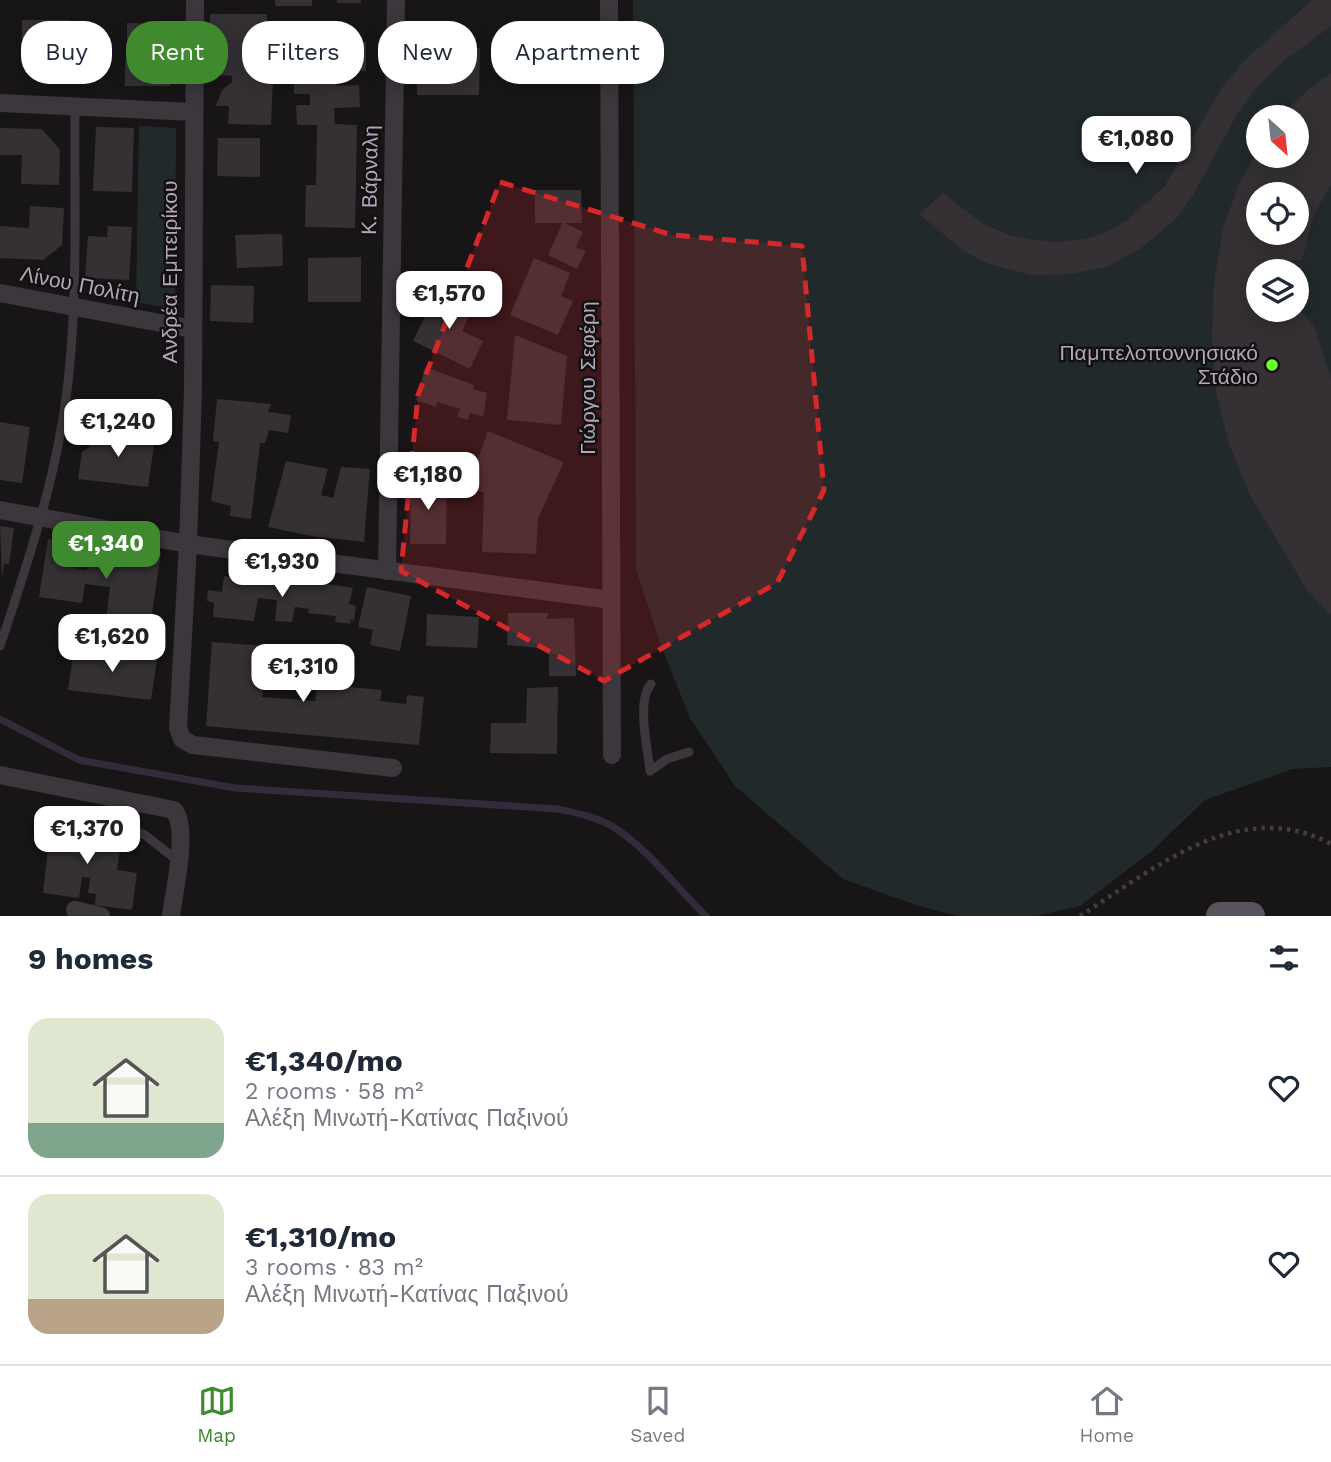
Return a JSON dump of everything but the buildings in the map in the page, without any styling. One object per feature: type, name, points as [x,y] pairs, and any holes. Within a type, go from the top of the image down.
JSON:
[{"type":"main road","points":[[1220,916],[1251,916]]},
{"type":"street","name":"Ανδρέα Εμπειρίκου","points":[[195,0],[193,329],[188,544],[178,716],[182,739],[193,745],[393,768]]},
{"type":"street","name":"Κ. Βάρναλη","points":[[387,571],[396,0]]},
{"type":"street","name":"Γιώργου Σεφέρη","points":[[610,0],[612,755]]},
{"type":"street","points":[[0,103],[194,112]]},
{"type":"street","name":"Λίνου Πολίτη","points":[[0,293],[193,329]]},
{"type":"street","points":[[0,510],[188,544],[611,600]]},
{"type":"street","points":[[0,775],[174,810],[179,820],[180,841],[170,916]]},
{"type":"street","points":[[75,910],[101,916]]},
{"type":"lane","points":[[0,646],[40,518],[61,427],[69,372],[75,106]]},
{"type":"lane","points":[[651,684],[645,696],[644,707],[650,771],[667,759],[689,752]]},
{"type":"lane","points":[[44,815],[125,827],[145,835],[178,861]]},
{"type":"path","points":[[1080,916],[1142,873],[1224,834],[1256,828],[1286,829],[1304,832],[1331,844]]},
{"type":"highlighted area","points":[[500,182],[672,235],[802,246],[824,490],[777,583],[604,681],[401,571],[418,395]]},
{"type":"shaded area","points":[[633,0],[1331,0],[1331,767],[1292,769],[1205,800],[1152,851],[1080,906],[1036,916],[958,916],[919,906],[843,879],[735,786],[690,718],[660,643],[636,569],[633,84],[664,84],[664,21],[633,21]]},
{"type":"shaded area","points":[[139,126],[176,128],[175,310],[136,302]]},
{"type":"waterway","points":[[0,719],[79,760],[235,788],[558,809],[587,816],[608,824],[628,837],[706,916]]},
{"type":"place","name":"Παμπελοποννησιακό Στάδιο","points":[[1272,365]]}]
